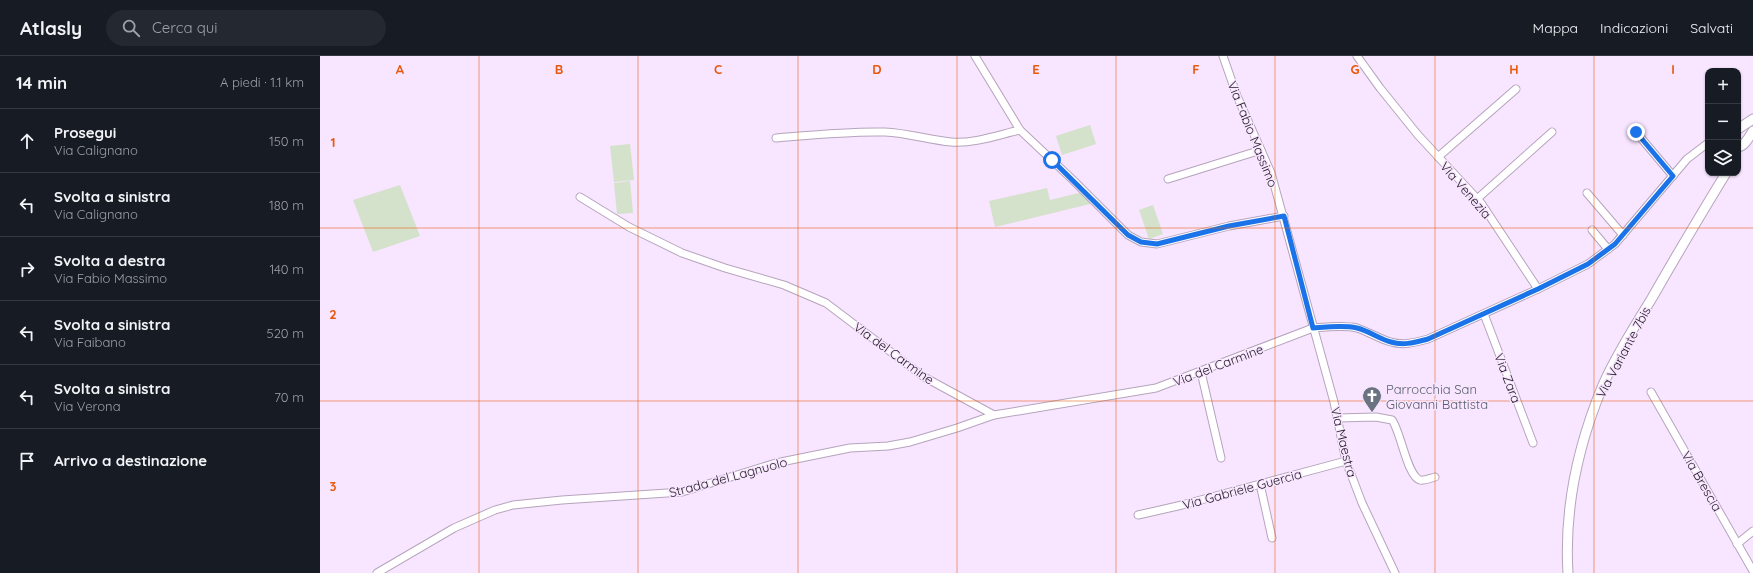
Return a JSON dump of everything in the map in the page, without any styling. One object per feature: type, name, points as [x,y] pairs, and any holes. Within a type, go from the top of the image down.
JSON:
[{"type":"main road","points":[[1741,127],[1753,118]]},
{"type":"main road","points":[[1741,147],[1753,132]]},
{"type":"main road","name":"Via Variante 7bis","points":[[1568,573],[1566,526],[1574,478],[1585,431],[1598,397],[1624,346],[1688,235],[1724,176]]},
{"type":"street","points":[[974,56],[1020,130],[1128,235],[1141,242],[1157,244],[1236,224],[1284,216]]},
{"type":"street","name":"Via Fabio Massimo","points":[[1223,56],[1237,96],[1271,173],[1284,216],[1313,328]]},
{"type":"street","name":"Via Venezia","points":[[1357,56],[1380,88],[1418,135],[1477,199],[1538,289]]},
{"type":"street","points":[[1438,157],[1516,90]]},
{"type":"street","points":[[776,138],[886,132],[951,142],[962,142],[1020,130]]},
{"type":"street","points":[[1477,199],[1552,132]]},
{"type":"street","points":[[1636,132],[1673,176]]},
{"type":"street","name":"Via del Carmine","points":[[580,197],[629,227],[682,253],[725,268],[784,285],[826,303],[924,377],[994,415],[1156,388],[1313,328],[1329,326],[1356,328],[1390,342],[1399,344],[1412,343],[1428,339],[1538,289],[1588,264],[1615,244],[1687,159],[1705,145]]},
{"type":"street","points":[[1168,179],[1261,150]]},
{"type":"street","points":[[1587,193],[1623,235]]},
{"type":"street","points":[[1592,230],[1608,249]]},
{"type":"street","name":"Via Zara","points":[[1484,314],[1533,443]]},
{"type":"street","name":"Via Maestra","points":[[1313,328],[1337,418],[1346,462],[1368,516],[1395,573]]},
{"type":"street","points":[[1201,372],[1221,458]]},
{"type":"street","name":"Via Brescia","points":[[1651,392],[1737,544],[1752,567]]},
{"type":"street","name":"Strada del Lagnuolo","points":[[377,573],[454,528],[495,510],[513,505],[562,500],[682,492],[782,461],[850,448],[888,446],[910,442],[994,415]]},
{"type":"street","points":[[1337,418],[1376,417],[1392,420],[1398,429],[1412,473],[1421,480],[1435,477]]},
{"type":"street","name":"Via Gabriele Guercia","points":[[1138,515],[1346,462]]},
{"type":"street","points":[[1260,484],[1272,538]]},
{"type":"street","points":[[1737,544],[1753,531]]},
{"type":"green space","points":[[1090,125],[1096,144],[1062,155],[1056,136]]},
{"type":"green space","points":[[630,144],[634,180],[614,182],[610,146]]},
{"type":"green space","points":[[630,181],[633,213],[617,214],[614,183]]},
{"type":"green space","points":[[400,185],[420,236],[373,252],[353,200]]},
{"type":"green space","points":[[1047,188],[1050,200],[1083,192],[1094,203],[995,227],[989,201]]},
{"type":"green space","points":[[1153,205],[1163,234],[1149,239],[1139,210]]},
{"type":"place","name":"Parrocchia San Giovanni Battista","points":[[1372,413]]},
{"type":"route","points":[[1052,160],[1119,227],[1128,235],[1141,242],[1157,244],[1259,219],[1284,216],[1313,328],[1329,326],[1356,328],[1377,335],[1390,342],[1399,344],[1412,343],[1428,339],[1538,289],[1588,264],[1615,244],[1673,176],[1636,132]]}]
